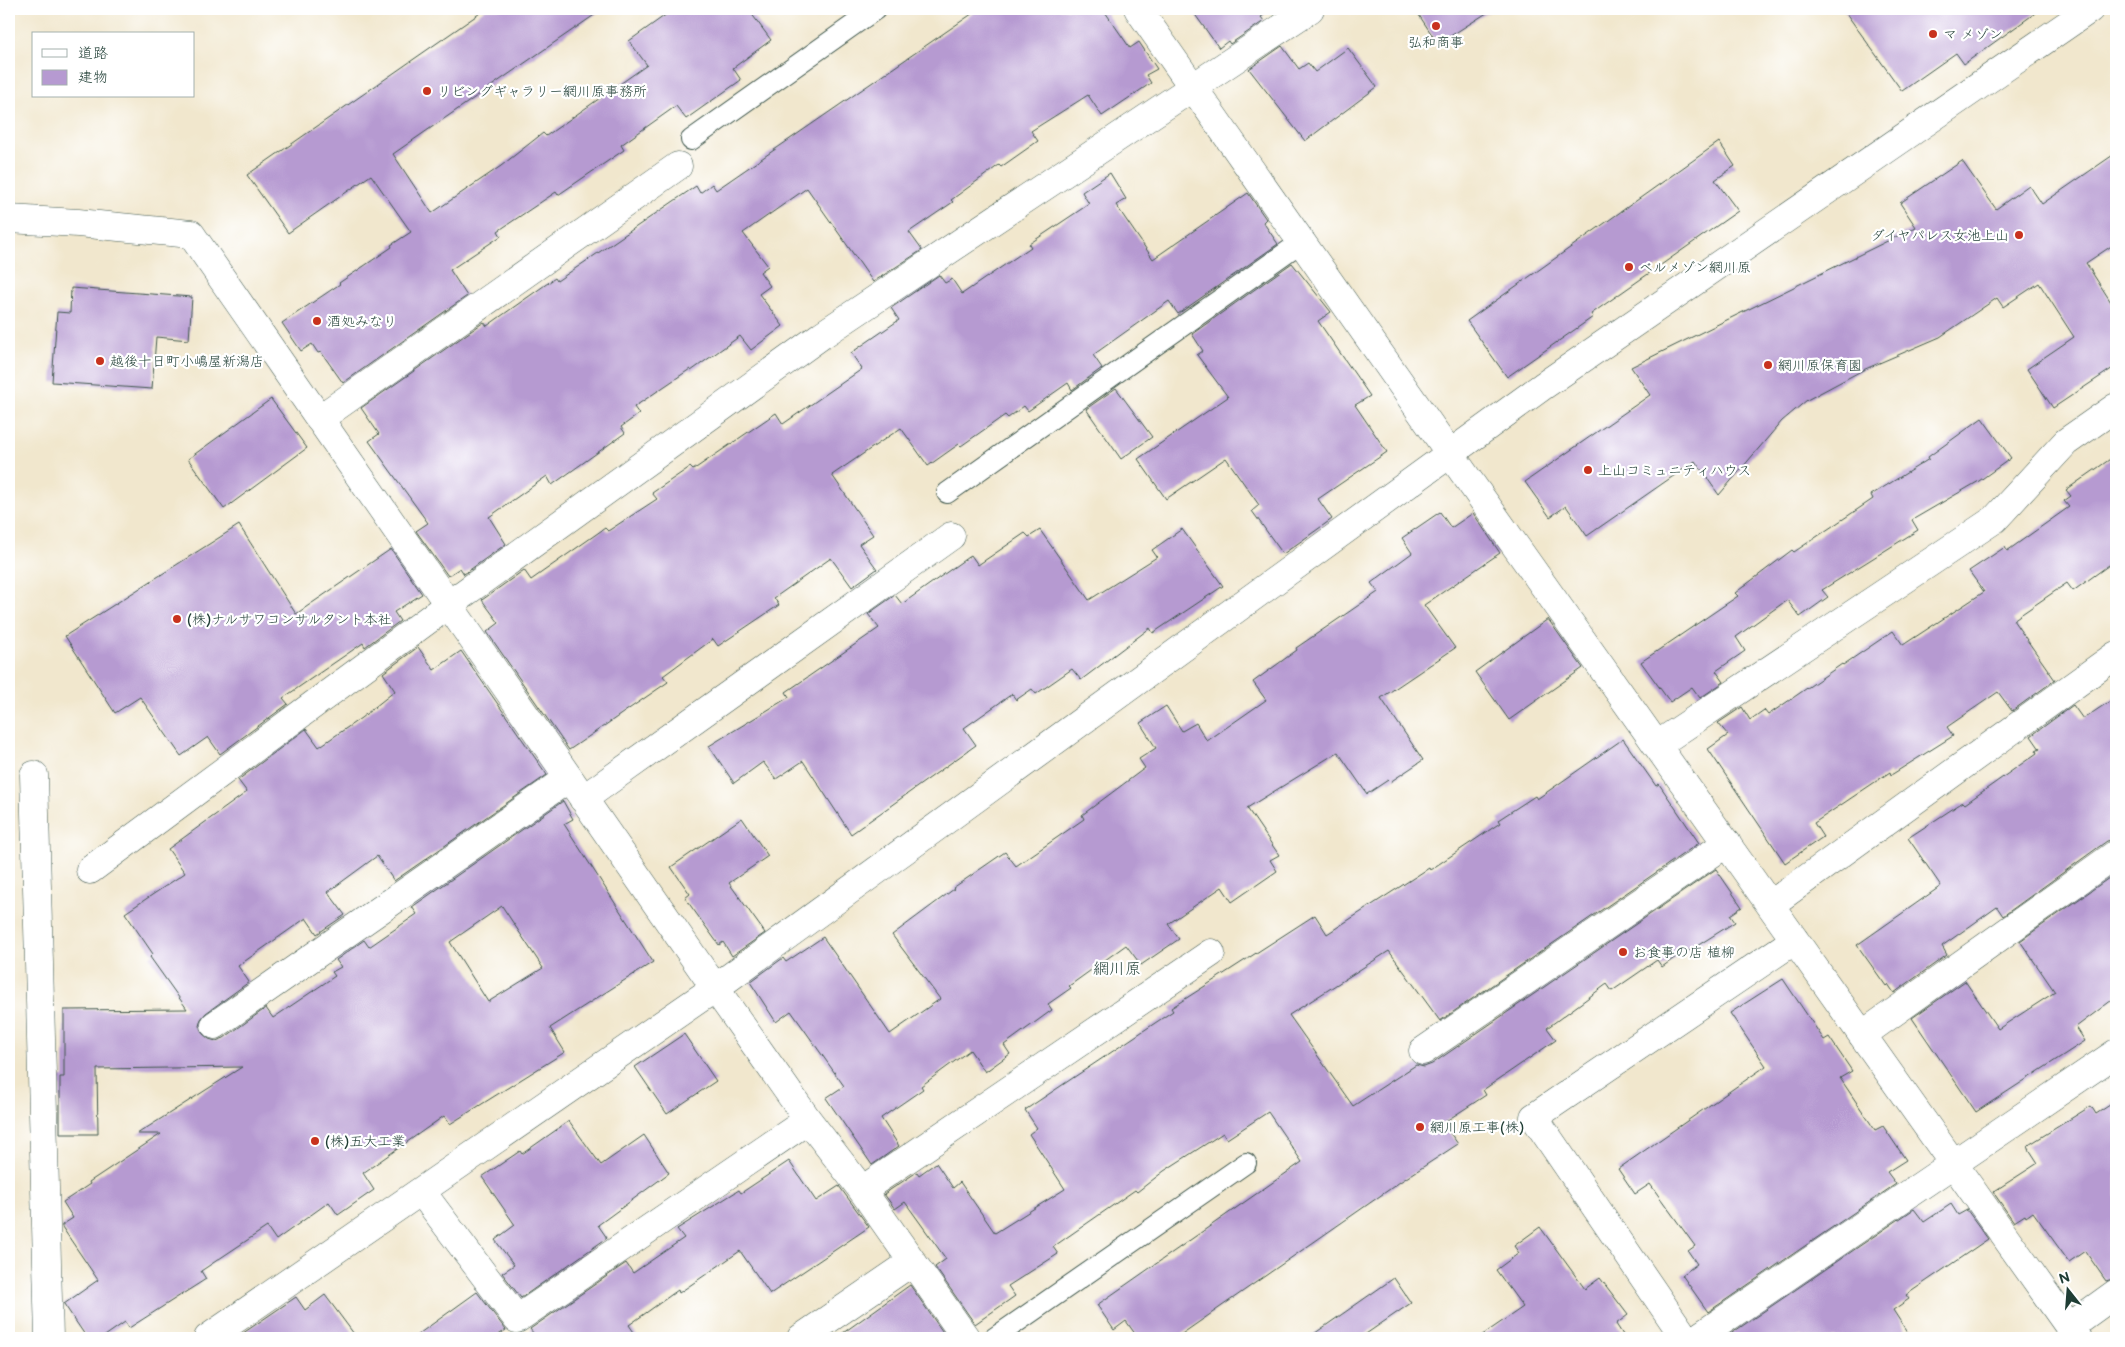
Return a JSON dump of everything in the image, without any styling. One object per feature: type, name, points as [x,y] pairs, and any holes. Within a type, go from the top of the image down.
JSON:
[{"type":"street","points":[[1138,9],[1657,746],[2073,1332],[2116,1293]]},
{"type":"street","points":[[90,870],[448,605],[822,335],[1310,9]]},
{"type":"street","points":[[208,1338],[714,988],[1543,386],[2090,9]]},
{"type":"street","points":[[319,418],[678,166]]},
{"type":"street","points":[[9,219],[78,222],[191,234],[714,988],[808,1120],[862,1190],[966,1338]]},
{"type":"street","points":[[1657,746],[1996,518],[2066,442],[2116,407]]},
{"type":"street","points":[[215,1024],[576,788],[951,536]]},
{"type":"street","points":[[1770,905],[2116,655]]},
{"type":"street","points":[[34,774],[49,1338]]},
{"type":"street","points":[[1423,1051],[1727,843]]},
{"type":"street","points":[[1862,1034],[2116,854]]},
{"type":"street","points":[[1685,1338],[1534,1117],[1795,940]]},
{"type":"street","points":[[862,1190],[1210,953]]},
{"type":"street","points":[[1697,1338],[2116,1053]]},
{"type":"street","points":[[421,1191],[517,1319],[808,1120]]},
{"type":"street","points":[[801,1338],[912,1262]]},
{"type":"lane","points":[[691,140],[876,9]]},
{"type":"lane","points":[[947,493],[1302,242]]},
{"type":"lane","points":[[994,1338],[1246,1163]]},
{"type":"building","points":[[486,9],[603,9],[393,154],[432,213],[501,166],[543,133],[546,136],[647,65],[629,41],[674,9],[748,9],[771,40],[733,68],[741,80],[686,119],[676,106],[621,145],[624,150],[558,195],[556,192],[498,231],[501,236],[450,270],[467,296],[343,383],[321,352],[318,353],[312,344],[301,351],[282,323],[340,284],[411,232],[371,175],[288,233],[247,175]]},
{"type":"building","points":[[979,9],[1103,9],[1130,48],[1139,42],[1157,69],[1146,75],[1151,83],[1102,116],[1088,95],[1031,131],[1038,141],[1001,167],[999,165],[951,200],[953,202],[909,232],[922,250],[873,282],[807,188],[743,233],[768,266],[760,272],[770,286],[759,294],[783,326],[751,350],[740,336],[691,371],[690,369],[634,407],[639,414],[621,427],[625,433],[552,485],[547,476],[489,517],[506,544],[464,574],[460,568],[448,576],[416,531],[428,523],[369,441],[379,434],[361,408],[484,322],[487,326],[555,278],[557,281],[696,186],[700,193],[712,184],[716,190]]},
{"type":"building","points":[[1191,9],[1272,9],[1261,17],[1264,21],[1230,44],[1228,41],[1219,48]]},
{"type":"building","name":"弘和商事","points":[[1415,9],[1493,9],[1438,44]]},
{"type":"building","name":"マ メゾン","points":[[1843,9],[2041,9],[1964,64],[1956,53],[1902,91]]},
{"type":"building","points":[[1282,46],[1299,69],[1308,63],[1315,72],[1348,48],[1377,87],[1305,141],[1249,69]]},
{"type":"building","name":"ベルメゾン網川原","points":[[1719,142],[1735,166],[1715,180],[1738,211],[1591,314],[1593,317],[1507,377],[1467,321]]},
{"type":"building","points":[[2116,153],[2116,243],[2086,263],[2116,310],[2116,366],[2053,408],[2027,369],[2074,337],[2039,283],[2003,307],[1997,298],[1940,337],[1863,370],[1807,400],[1782,421],[1719,495],[1695,461],[1587,536],[1566,506],[1550,517],[1525,482],[1650,395],[1631,367],[1916,227],[1900,203],[1962,161],[1996,209],[2029,185],[2042,204]]},
{"type":"building","points":[[1110,173],[1126,199],[1116,205],[1153,259],[1248,193],[1266,219],[1263,222],[1278,244],[1178,314],[1169,301],[1093,355],[1102,368],[1072,390],[1068,383],[1028,411],[1024,406],[1008,418],[1005,415],[961,446],[959,444],[928,466],[901,428],[832,475],[873,535],[859,544],[877,569],[852,587],[831,558],[774,598],[779,605],[718,646],[713,639],[663,676],[668,682],[569,750],[487,632],[499,623],[482,600],[524,570],[531,580],[605,528],[608,531],[657,499],[652,493],[690,467],[693,470],[776,413],[783,424],[862,369],[851,353],[899,320],[891,308],[939,275],[945,283],[952,279],[962,294],[1031,247],[1029,244],[1089,204],[1082,192]]},
{"type":"building","points":[[1292,263],[1331,312],[1318,321],[1370,396],[1355,405],[1387,452],[1318,499],[1332,519],[1283,554],[1252,511],[1259,505],[1226,458],[1166,499],[1138,459],[1228,397],[1197,355],[1203,351],[1192,334]]},
{"type":"building","points":[[71,288],[192,297],[189,340],[156,337],[152,389],[52,382],[57,312],[70,313]]},
{"type":"building","points":[[1116,388],[1152,437],[1121,459],[1086,409]]},
{"type":"building","points":[[271,399],[307,448],[224,509],[188,459]]},
{"type":"building","points":[[1982,418],[2011,458],[1979,481],[1912,520],[1918,530],[1822,590],[1828,597],[1800,617],[1787,600],[1736,637],[1745,651],[1716,671],[1724,682],[1700,698],[1692,687],[1670,702],[1641,662],[1738,596],[1735,593],[1792,550],[1794,552],[1873,499],[1871,495],[1929,459],[1928,457]]},
{"type":"building","points":[[2116,455],[2116,560],[2073,591],[2067,583],[2013,620],[2055,680],[2012,711],[1998,692],[1947,727],[1953,736],[1891,775],[1890,772],[1814,823],[1823,837],[1785,863],[1708,749],[1728,735],[1718,723],[1742,707],[1750,720],[1764,710],[1768,715],[1893,631],[1903,645],[1984,592],[1969,571],[2005,547],[2007,551],[2069,507],[2064,501],[2071,496],[2066,490]]},
{"type":"building","points":[[1440,512],[1451,528],[1473,513],[1500,553],[1424,605],[1455,648],[1381,698],[1423,760],[1390,782],[1388,780],[1367,794],[1338,752],[1247,808],[1279,855],[1270,860],[1277,871],[1232,902],[1222,887],[1168,924],[1179,939],[1141,965],[1126,945],[1069,986],[1071,988],[1048,1004],[1052,1010],[1004,1045],[1010,1054],[985,1072],[970,1050],[921,1086],[923,1089],[881,1118],[899,1146],[872,1165],[826,1098],[844,1086],[791,1011],[776,1022],[750,982],[783,958],[786,962],[823,937],[890,1034],[940,999],[892,935],[953,888],[1005,852],[1016,866],[1084,819],[1082,815],[1145,768],[1139,759],[1156,748],[1140,723],[1166,706],[1182,731],[1196,723],[1207,741],[1266,700],[1253,682],[1297,650],[1296,648],[1378,592],[1371,583],[1412,553],[1402,538]]},
{"type":"building","points":[[239,525],[296,614],[391,549],[422,594],[394,612],[400,621],[365,647],[363,643],[283,698],[288,704],[220,754],[208,737],[181,756],[140,697],[115,713],[65,636]]},
{"type":"building","points":[[1182,529],[1223,586],[1153,633],[1150,628],[1081,680],[1072,669],[1036,694],[1032,689],[1016,700],[1012,694],[964,728],[976,745],[851,834],[803,761],[776,779],[763,762],[734,783],[709,746],[789,697],[786,692],[879,628],[868,614],[895,595],[902,604],[971,555],[978,565],[1025,533],[1029,537],[1040,530],[1089,600],[1157,557],[1152,550]]},
{"type":"building","points":[[1548,619],[1583,668],[1509,720],[1475,672]]},
{"type":"building","points":[[418,647],[434,670],[461,651],[547,775],[394,881],[377,856],[328,892],[345,915],[317,934],[306,918],[238,966],[249,982],[206,1013],[201,1019],[199,1026],[203,1034],[209,1039],[216,1041],[224,1038],[266,1008],[273,1018],[335,976],[332,972],[341,967],[336,960],[364,940],[369,947],[417,914],[412,907],[563,801],[573,819],[564,824],[653,962],[550,1028],[565,1052],[450,1124],[444,1116],[363,1173],[374,1190],[338,1215],[329,1202],[276,1240],[267,1227],[201,1271],[206,1279],[129,1328],[125,1322],[102,1338],[87,1338],[64,1304],[98,1280],[62,1227],[62,1225],[73,1218],[63,1202],[90,1184],[89,1182],[161,1134],[137,1134],[242,1067],[97,1069],[98,1134],[60,1134],[60,1077],[64,1077],[64,1010],[187,1009],[150,957],[153,954],[125,913],[185,873],[168,849],[247,792],[238,780],[306,729],[319,747],[361,718],[395,691],[383,673]],"holes":[[[502,906],[543,968],[488,1002],[450,942]]]},
{"type":"building","points":[[2116,697],[2116,839],[2107,841],[2003,916],[1997,907],[1942,946],[1947,955],[1894,993],[1888,984],[1886,986],[1857,945],[1941,886],[1908,838],[1963,802],[1965,804],[2037,753],[2036,751],[2040,749],[2031,736],[2073,705],[2083,719]]},
{"type":"building","points":[[1623,739],[1656,786],[1659,784],[1699,843],[1440,1021],[1389,951],[1289,1015],[1353,1106],[1416,1065],[1424,1067],[1432,1064],[1716,869],[1742,907],[1730,915],[1735,922],[1689,951],[1687,949],[1662,967],[1657,960],[1612,991],[1607,984],[1547,1028],[1556,1040],[1483,1090],[1486,1095],[1443,1123],[1458,1144],[1400,1182],[1176,1338],[1138,1338],[1126,1321],[1114,1330],[1097,1305],[1302,1162],[1268,1112],[1227,1139],[1223,1133],[1164,1171],[1137,1192],[1135,1190],[1053,1247],[1058,1254],[1008,1286],[1015,1296],[975,1324],[935,1267],[946,1259],[905,1202],[895,1209],[884,1194],[917,1172],[919,1175],[936,1163],[953,1188],[960,1182],[995,1233],[1065,1189],[1029,1134],[1037,1128],[1025,1110],[1173,1011],[1171,1008],[1315,915],[1327,934],[1429,868],[1430,870],[1500,823],[1498,820],[1535,796],[1537,799]]},
{"type":"building","points":[[742,818],[768,856],[729,883],[765,933],[732,956],[723,942],[719,945],[685,898],[690,894],[671,867]]},
{"type":"building","points":[[2116,873],[2116,997],[2076,1027],[2085,1041],[1976,1112],[1912,1018],[1965,981],[1998,1029],[2055,992],[2020,941]]},
{"type":"building","points":[[1783,979],[1824,1040],[1829,1037],[1852,1071],[1840,1078],[1875,1130],[1883,1126],[1906,1160],[1887,1172],[1896,1184],[1708,1312],[1682,1275],[1697,1264],[1688,1251],[1695,1246],[1650,1184],[1635,1194],[1618,1169],[1766,1066],[1730,1013]]},
{"type":"building","points":[[684,1034],[716,1081],[667,1114],[635,1067]]},
{"type":"building","points":[[2116,1101],[2116,1278],[2106,1281],[2085,1251],[2069,1262],[2033,1212],[2014,1222],[1993,1192],[2038,1163],[2027,1146],[2091,1106],[2096,1114]]},
{"type":"building","points":[[569,1121],[601,1165],[644,1135],[669,1173],[598,1225],[607,1238],[521,1298],[502,1273],[514,1265],[495,1240],[515,1225],[482,1177],[520,1151],[522,1154]]},
{"type":"building","points":[[789,1161],[816,1201],[839,1186],[869,1227],[770,1294],[740,1251],[679,1293],[678,1290],[629,1325],[638,1338],[537,1338],[530,1329],[626,1263],[633,1273],[684,1238],[677,1229],[739,1190],[741,1193]]},
{"type":"building","points":[[1951,1204],[1958,1215],[1967,1210],[1988,1239],[1906,1295],[1909,1299],[1893,1310],[1911,1338],[1726,1337],[1914,1209],[1924,1222]]},
{"type":"building","points":[[1540,1227],[1585,1289],[1600,1278],[1628,1315],[1616,1324],[1625,1338],[1478,1338],[1523,1307],[1496,1270],[1519,1253],[1514,1246]]},
{"type":"building","points":[[1394,1278],[1411,1303],[1360,1338],[1308,1338]]},
{"type":"building","points":[[910,1285],[947,1338],[836,1338]]},
{"type":"building","points":[[477,1292],[506,1330],[494,1338],[413,1338]]},
{"type":"building","points":[[325,1295],[357,1338],[236,1338],[296,1297],[305,1310]]},
{"type":"place","name":"弘和商事","points":[[1436,26]]},
{"type":"place","name":"マ メゾン","points":[[1933,34]]},
{"type":"place","name":"リビングギャラリー網川原事務所","points":[[427,91]]},
{"type":"place","name":"ダイヤパレス女池上山","points":[[2019,235]]},
{"type":"place","name":"ベルメゾン網川原","points":[[1629,267]]},
{"type":"place","name":"酒処みなり","points":[[317,321]]},
{"type":"place","name":"越後十日町小嶋屋新潟店","points":[[100,361]]},
{"type":"place","name":"網川原保育園","points":[[1768,365]]},
{"type":"place","name":"上山コミュニティハウス","points":[[1588,470]]},
{"type":"place","name":"(株)ナルサワコンサルタント本社","points":[[177,619]]},
{"type":"place","name":"お食事の店 植柳","points":[[1623,952]]},
{"type":"place","name":"網川原工事(株)","points":[[1420,1127]]},
{"type":"place","name":"(株)五大工業","points":[[315,1141]]},
{"type":"district","name":"網川原","points":[[1117,969]]}]
